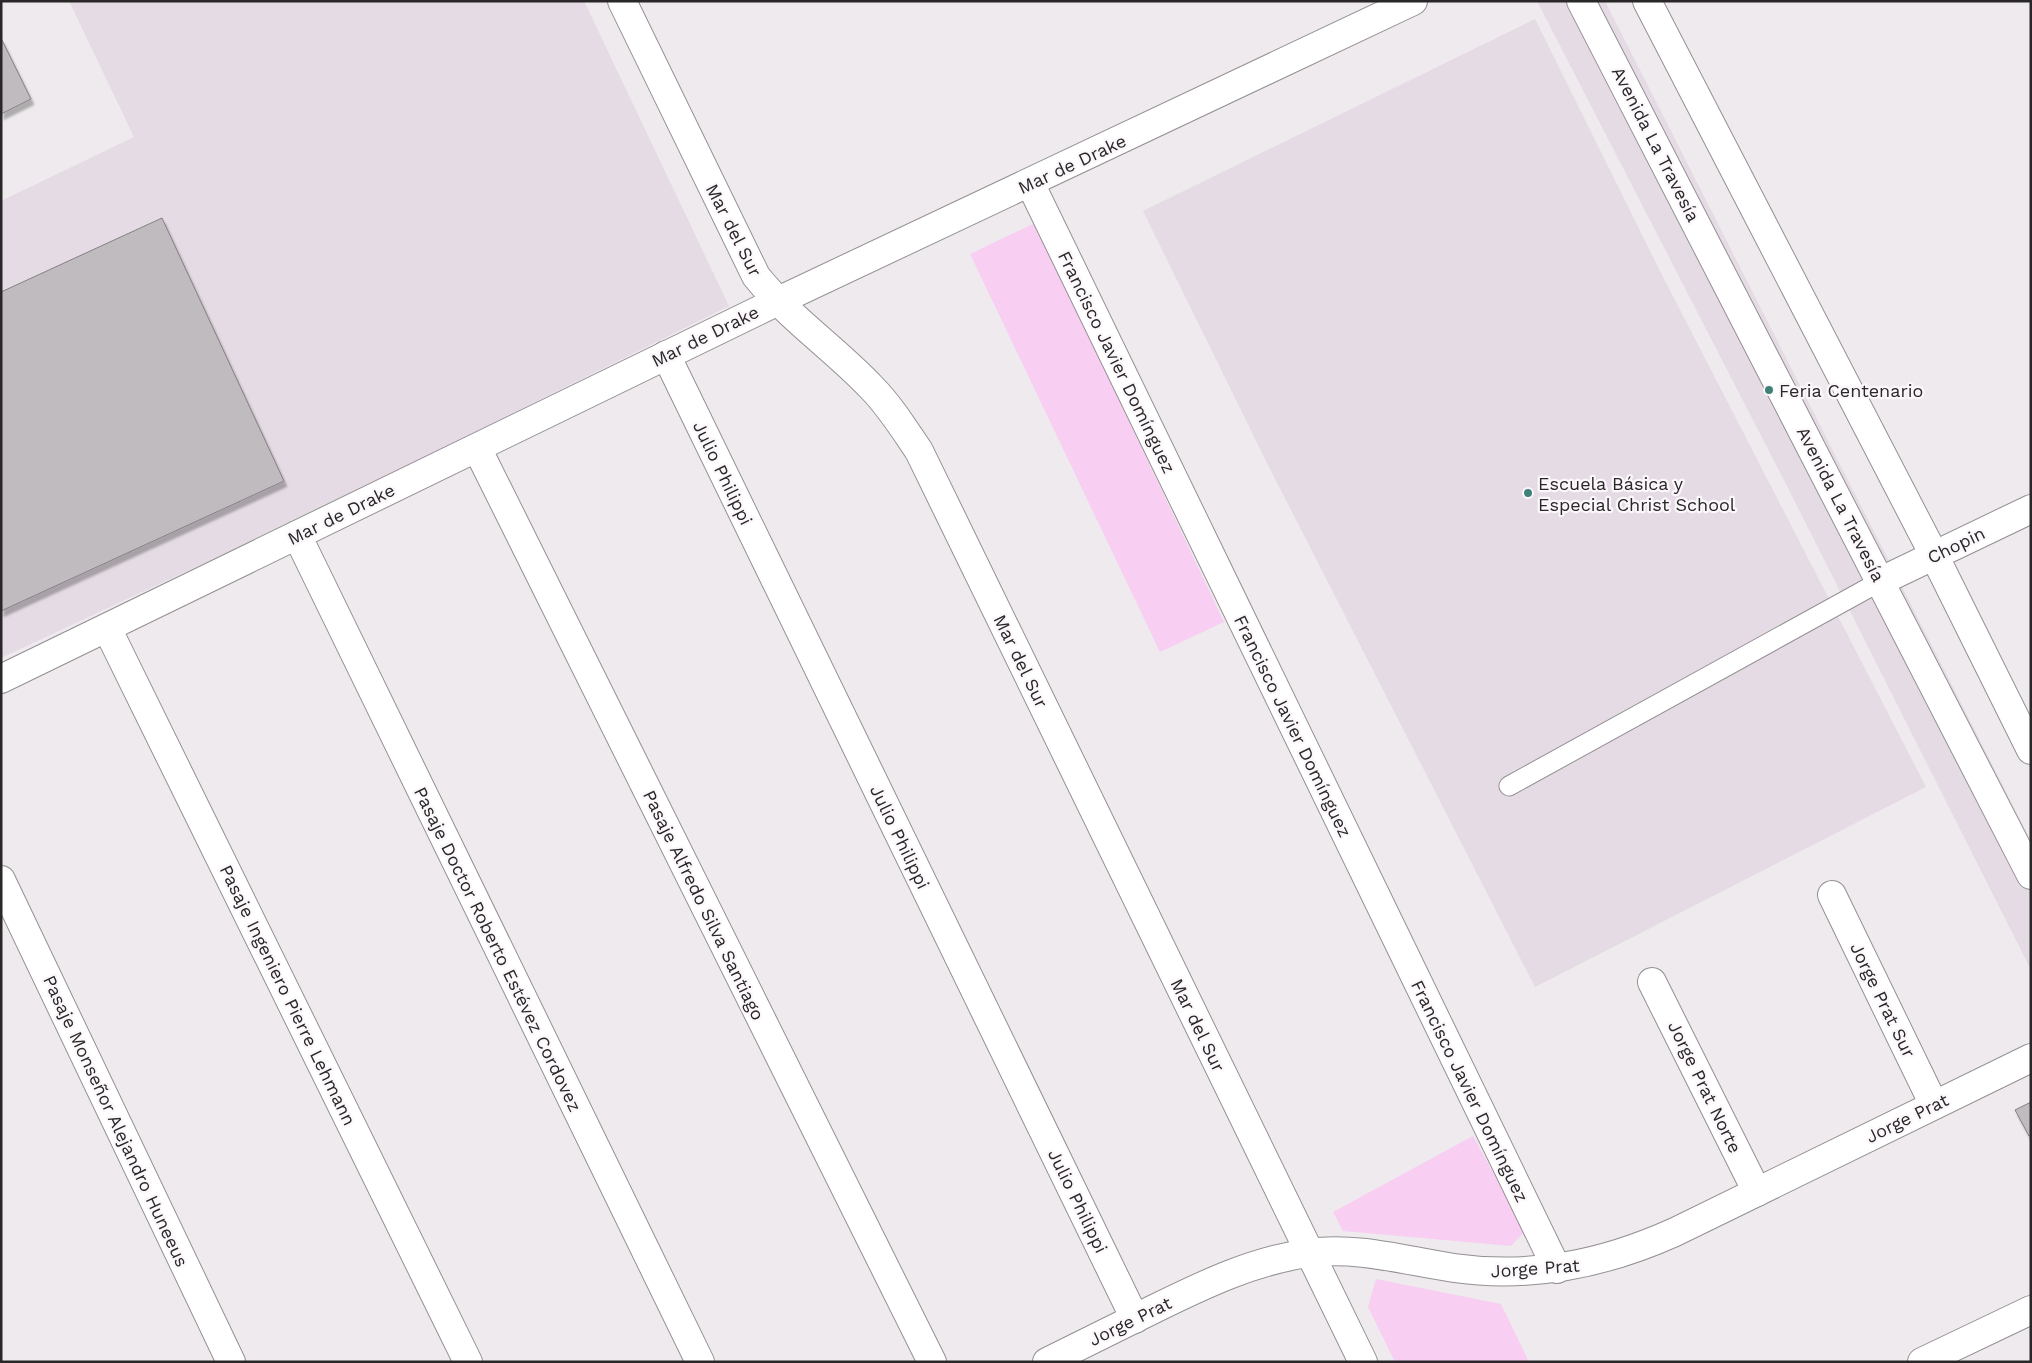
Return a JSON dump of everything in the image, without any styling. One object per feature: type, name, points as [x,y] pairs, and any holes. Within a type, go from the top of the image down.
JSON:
[{"type":"street","name":"Mar del Sur","points":[[622,1],[756,276],[776,302],[872,388],[892,411],[918,451],[1363,1362]]},
{"type":"street","name":"Mar de Drake","points":[[1,679],[776,302],[1413,1]]},
{"type":"street","name":"Avenida La Travesía","points":[[1582,1],[2031,875]]},
{"type":"street","points":[[1647,1],[1934,556],[2031,750]]},
{"type":"street","name":"Francisco Javier Domínguez","points":[[1030,183],[1557,1269]]},
{"type":"street","name":"Julio Philippi","points":[[666,355],[1135,1319]]},
{"type":"street","name":"Pasaje Alfredo Silva Santiago","points":[[477,448],[932,1362]]},
{"type":"street","name":"Chopin","points":[[1880,581],[2031,509]]},
{"type":"street","name":"Pasaje Doctor Roberto Estévez Cordovez","points":[[297,535],[700,1362]]},
{"type":"street","name":"Pasaje Ingeniero Pierre Lehmann","points":[[107,628],[468,1362]]},
{"type":"street","name":"Pasaje Monseñor Alejandro Huneeus","points":[[1,880],[231,1362]]},
{"type":"street","name":"Jorge Prat Sur","points":[[1832,895],[1934,1105]]},
{"type":"street","name":"Jorge Prat Norte","points":[[1652,982],[1757,1192]]},
{"type":"street","name":"Jorge Prat","points":[[1047,1362],[1214,1280],[1245,1268],[1309,1253],[1361,1252],[1480,1272],[1557,1269],[1594,1262],[1646,1245],[2031,1058]]},
{"type":"street","points":[[1922,1362],[2031,1310]]},
{"type":"lane","points":[[1509,786],[1880,581]]},
{"type":"shaded area","points":[[69,1],[584,1],[729,306],[311,513],[1,658],[1,201],[134,137]]},
{"type":"shaded area","name":"Feria Centenario","points":[[1537,1],[1605,1],[2031,841],[2031,970],[1788,488]]},
{"type":"shaded area","points":[[1535,19],[1661,273],[1926,787],[1535,987],[1268,465],[1143,211]]},
{"type":"shaded area","points":[[1035,223],[1224,622],[1160,652],[970,254]]},
{"type":"shaded area","points":[[1473,1136],[1525,1231],[1511,1246],[1343,1231],[1333,1212]]},
{"type":"shaded area","points":[[1376,1279],[1501,1304],[1529,1362],[1395,1362],[1368,1307]]},
{"type":"building","points":[[1,38],[31,99],[1,114]]},
{"type":"building","points":[[162,218],[284,481],[1,611],[1,292]]},
{"type":"building","points":[[2031,1102],[2031,1135],[2029,1136],[2015,1110]]},
{"type":"place","name":"Feria Centenario","points":[[1769,390]]},
{"type":"place","name":"Escuela Básica y Especial Christ School","points":[[1528,493]]}]
